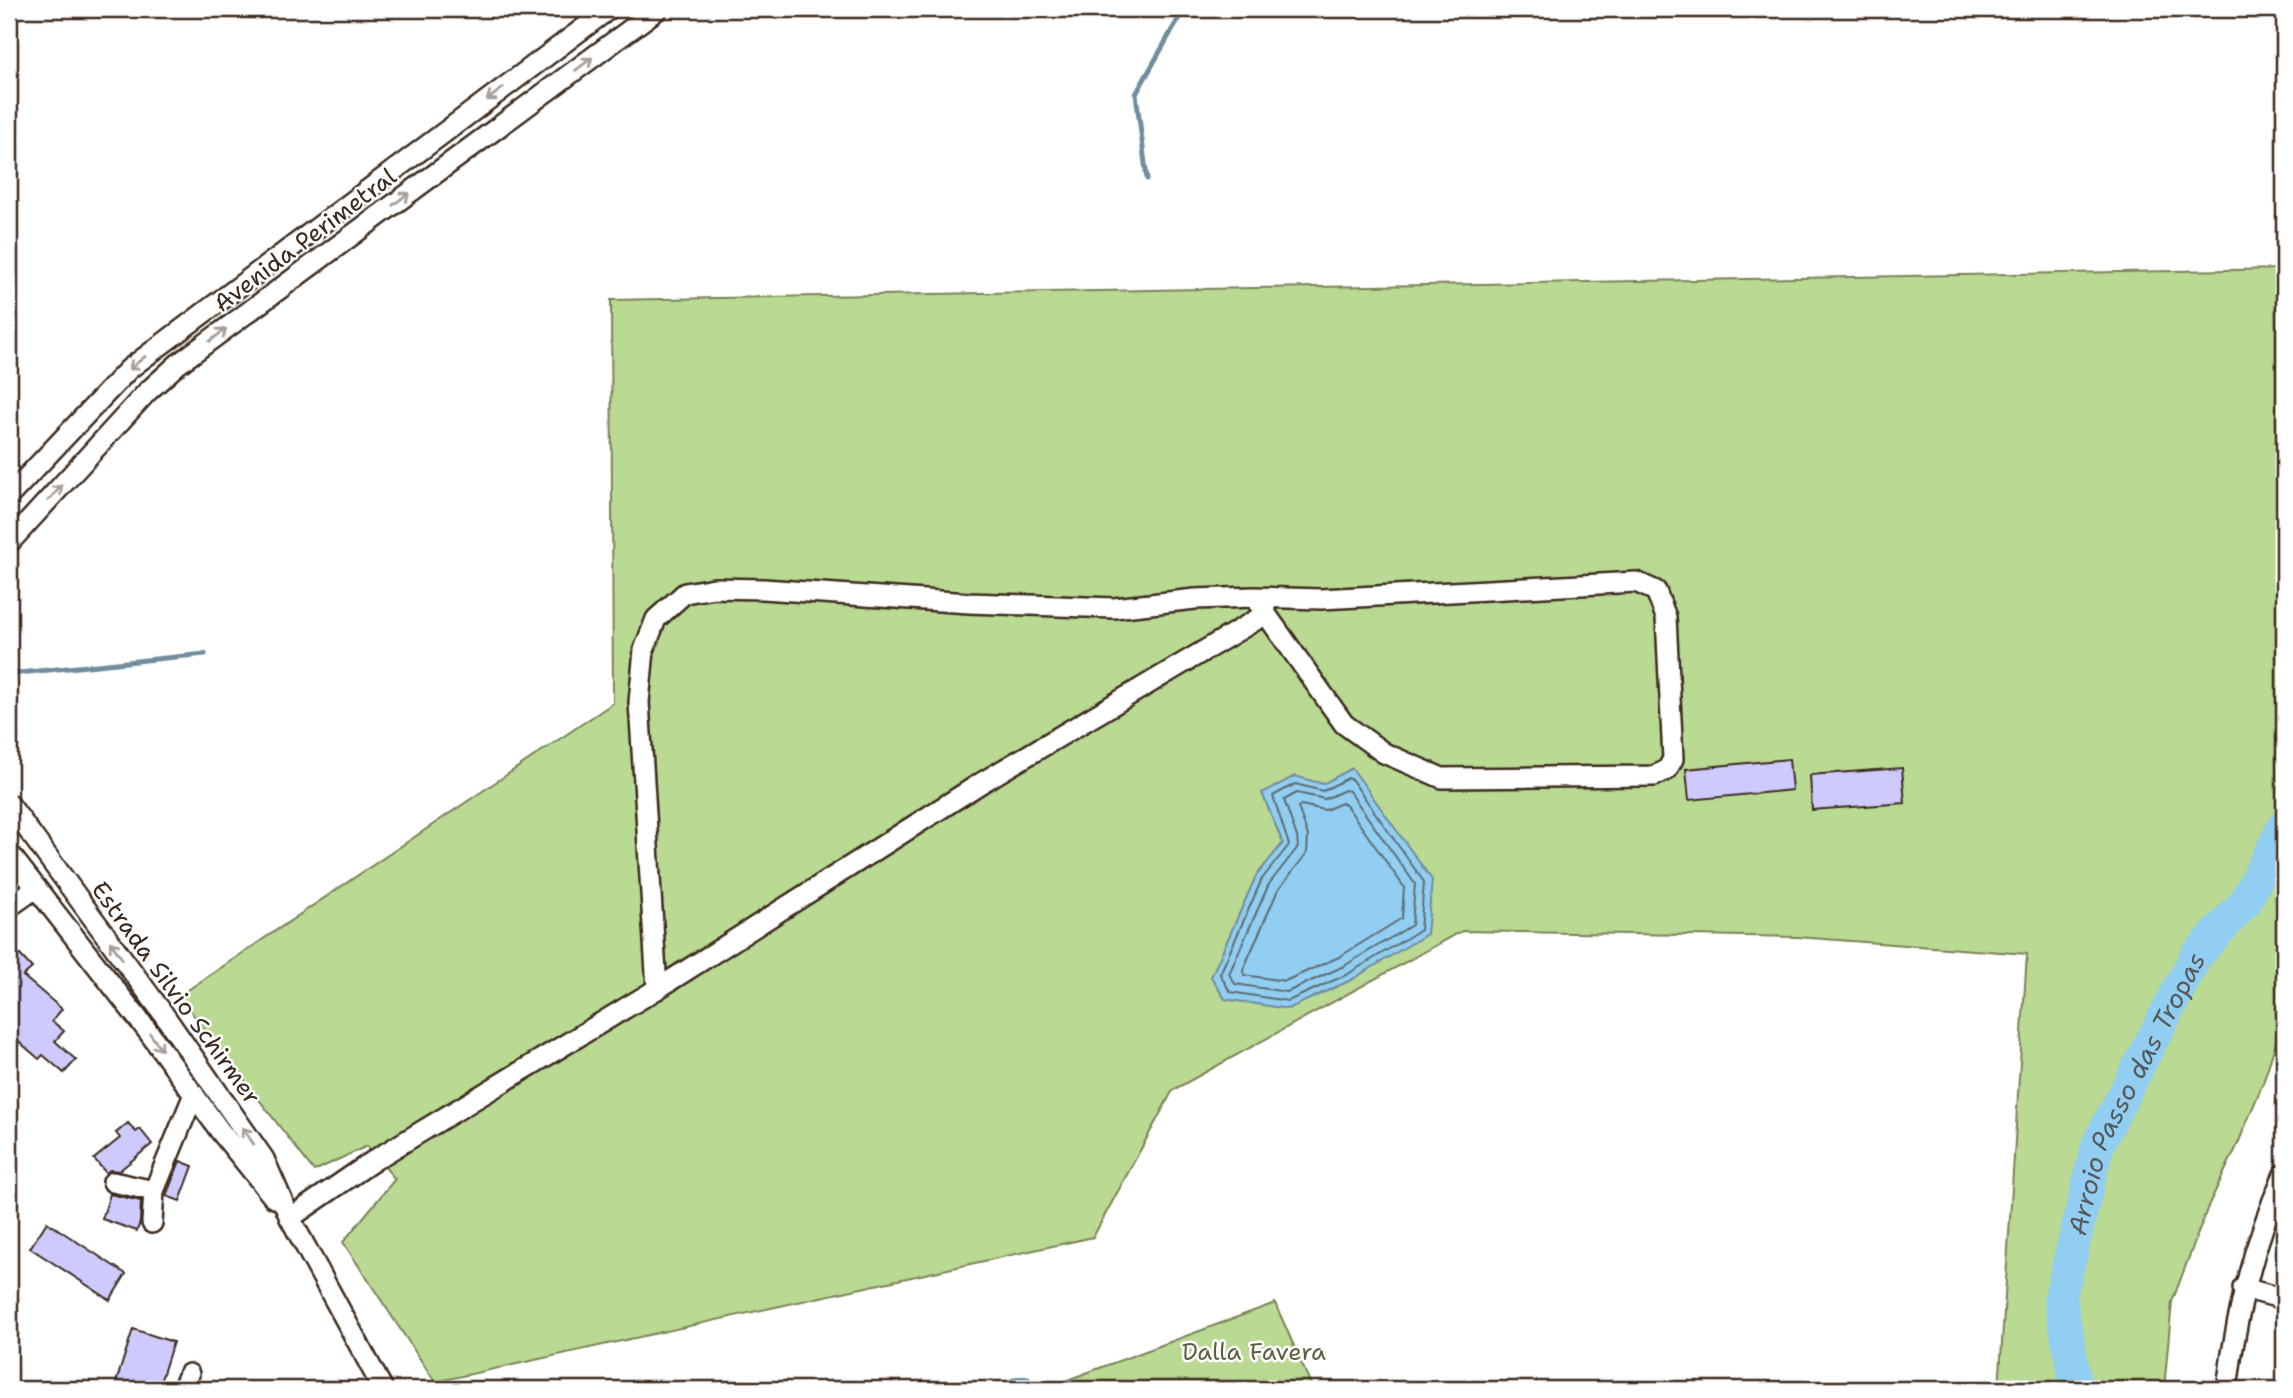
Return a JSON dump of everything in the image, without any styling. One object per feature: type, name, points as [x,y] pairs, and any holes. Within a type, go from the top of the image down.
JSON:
[{"type":"street","name":"Avenida Perimetral","points":[[9,496],[129,369],[609,9]]},
{"type":"street","name":"Avenida Perimetral","points":[[9,543],[147,392],[178,365],[658,9]]},
{"type":"street","points":[[657,989],[639,702],[644,650],[656,619],[685,593],[714,588],[763,589],[969,603],[1114,608],[1195,599],[1254,597],[1321,599],[1636,582],[1656,591],[1666,617],[1674,759],[1667,770],[1654,776],[1442,778],[1384,752],[1343,723],[1254,597]]},
{"type":"street","points":[[290,1218],[376,1159],[657,989],[981,783],[1266,614]]},
{"type":"street","name":"Estrada Silvio Schirmer","points":[[9,804],[162,1012],[264,1159],[290,1218],[383,1389]]},
{"type":"street","name":"Estrada Silvio Schirmer","points":[[9,853],[290,1218]]},
{"type":"street","points":[[9,907],[36,888]]},
{"type":"street","points":[[152,1223],[154,1191],[194,1094]]},
{"type":"street","points":[[2227,1389],[2243,1289],[2260,1235],[2284,1174]]},
{"type":"street","points":[[113,1182],[154,1191]]},
{"type":"street","points":[[2243,1289],[2284,1299]]},
{"type":"green space","points":[[2284,269],[2284,1017],[2263,1083],[2209,1204],[2172,1302],[2164,1389],[1999,1389],[2027,954],[1797,937],[1462,931],[1173,1090],[1093,1237],[435,1382],[343,1242],[395,1179],[367,1146],[314,1171],[179,996],[613,703],[611,300]]},
{"type":"green space","name":"Dalla Favera","points":[[1275,1303],[1313,1389],[1045,1389],[1051,1386]]},
{"type":"water","points":[[1352,768],[1432,880],[1427,934],[1351,980],[1288,1009],[1225,999],[1211,977],[1256,876],[1283,843],[1262,793],[1295,776],[1323,784]]},
{"type":"water","points":[[1016,1377],[1028,1377],[1035,1389],[994,1389]]},
{"type":"building","points":[[1789,759],[1792,790],[1689,800],[1686,769]]},
{"type":"building","points":[[1902,768],[1905,803],[1812,810],[1810,775]]},
{"type":"building","points":[[9,943],[32,968],[23,976],[62,1009],[52,1021],[64,1031],[55,1041],[76,1060],[64,1073],[43,1055],[39,1059],[9,1033]]},
{"type":"building","points":[[128,1123],[136,1132],[140,1129],[152,1144],[119,1171],[110,1170],[106,1173],[94,1159],[120,1138],[116,1133]]},
{"type":"building","points":[[180,1161],[193,1166],[180,1201],[166,1196]]},
{"type":"building","points":[[110,1194],[141,1201],[137,1231],[102,1219]]},
{"type":"building","points":[[47,1222],[126,1274],[110,1300],[30,1248]]},
{"type":"building","points":[[133,1329],[173,1342],[158,1389],[114,1389]]},
{"type":"waterway","points":[[1147,179],[1136,94],[1184,9]]},
{"type":"waterway","points":[[9,674],[205,654]]},
{"type":"waterway","name":"Arroio Passo das Tropas","points":[[2077,1389],[2060,1299],[2098,1144],[2196,956],[2245,902],[2284,826]]}]
